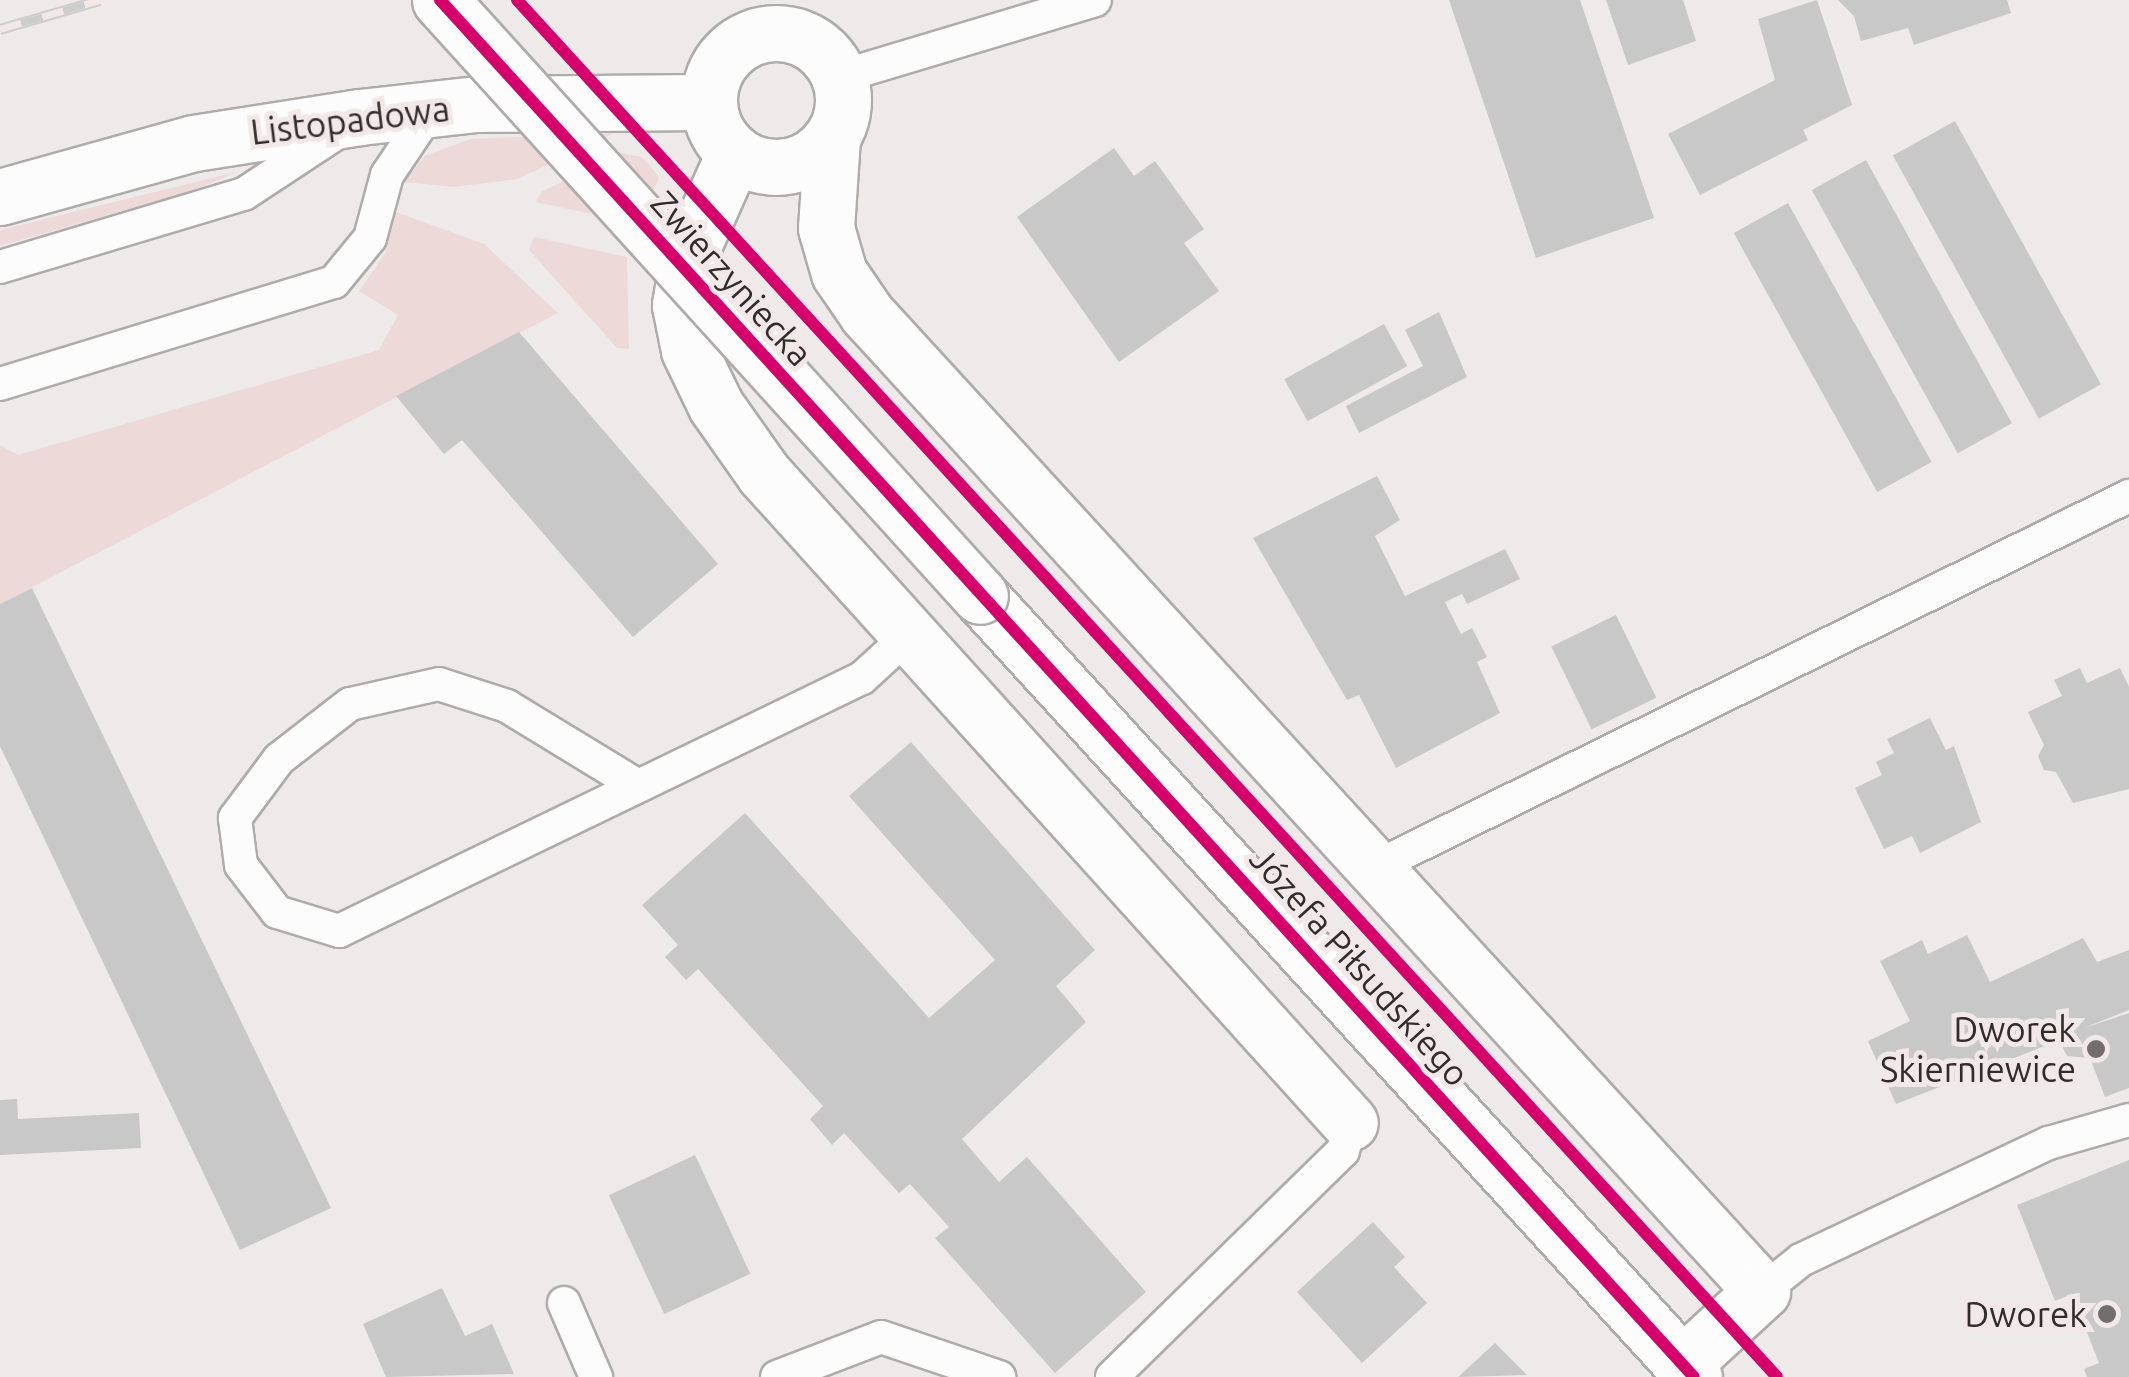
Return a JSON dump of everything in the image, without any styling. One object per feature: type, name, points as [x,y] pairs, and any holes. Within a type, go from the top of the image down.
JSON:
[{"type":"street","name":"Zwierzyniecka","points":[[440,0],[980,596]]},
{"type":"street","points":[[1350,1122],[764,474],[689,350],[682,278],[734,154],[708,102],[718,65],[764,34],[801,37],[840,77],[842,119],[832,138],[826,228],[852,294],[1762,1292],[1689,1370]]},
{"type":"street","name":"Listopadowa","points":[[0,198],[194,144],[360,117],[432,108],[708,102]]},
{"type":"street","points":[[734,154],[788,167],[832,138]]},
{"type":"street","name":"Józefa Piłsudskiego","points":[[980,596],[1689,1370]]},
{"type":"lane","points":[[840,77],[1095,0]]},
{"type":"lane","points":[[0,384],[334,282],[370,238],[387,175],[432,108]]},
{"type":"lane","points":[[0,266],[244,194],[360,117]]},
{"type":"lane","points":[[1373,868],[2129,496]]},
{"type":"lane","points":[[638,786],[508,706],[439,684],[350,704],[279,759],[235,818],[241,866],[277,912],[339,931],[862,678],[909,635]]},
{"type":"lane","points":[[1762,1292],[1801,1260],[2049,1143],[2129,1120]]},
{"type":"lane","points":[[1112,1377],[1343,1152],[1350,1122]]},
{"type":"lane","points":[[564,1302],[596,1377]]},
{"type":"lane","points":[[777,1377],[881,1337],[999,1377]]},
{"type":"shaded area","points":[[614,133],[518,179],[454,187],[404,182],[425,156],[471,139]]},
{"type":"shaded area","points":[[622,153],[642,157],[659,177],[639,224],[536,202],[541,192]]},
{"type":"shaded area","points":[[240,171],[188,192],[0,246],[0,230]]},
{"type":"shaded area","points":[[396,212],[484,244],[558,313],[0,604],[0,445],[18,455],[379,350],[398,315],[359,291],[386,252]]},
{"type":"shaded area","points":[[534,237],[627,257],[629,349],[617,348],[529,250]]},
{"type":"building","points":[[1449,0],[1580,0],[1654,218],[1536,258]]},
{"type":"building","points":[[1606,0],[1683,0],[1696,41],[1628,65]]},
{"type":"building","points":[[1817,0],[1852,105],[1803,130],[1808,140],[1700,195],[1668,134],[1775,80],[1758,19]]},
{"type":"building","points":[[1838,0],[2007,0],[2011,13],[1914,45],[1908,28],[1861,41],[1854,16]]},
{"type":"building","points":[[1955,121],[2101,384],[2039,419],[1893,155]]},
{"type":"building","points":[[1114,148],[1134,176],[1155,161],[1204,229],[1184,243],[1219,291],[1119,362],[1017,217]]},
{"type":"building","points":[[1866,160],[2012,423],[1958,453],[1812,190]]},
{"type":"building","points":[[1788,203],[1932,462],[1877,492],[1734,233]]},
{"type":"building","points":[[1439,312],[1467,377],[1359,433],[1346,406],[1423,366],[1405,330]]},
{"type":"building","points":[[1384,324],[1407,366],[1308,421],[1284,379]]},
{"type":"building","points":[[519,332],[718,564],[633,637],[462,440],[444,454],[396,396]]},
{"type":"building","points":[[1377,476],[1400,520],[1375,536],[1405,596],[1505,549],[1520,579],[1467,604],[1462,594],[1445,602],[1461,634],[1472,628],[1487,657],[1477,662],[1500,713],[1396,768],[1359,695],[1347,700],[1253,538]]},
{"type":"building","points":[[32,588],[331,1208],[240,1250],[0,746],[0,604]]},
{"type":"building","points":[[1616,615],[1656,698],[1592,729],[1551,647]]},
{"type":"building","points":[[2080,668],[2087,683],[2120,668],[2129,687],[2129,789],[2073,803],[2056,772],[2044,770],[2038,756],[2044,745],[2028,712],[2062,696],[2054,680]]},
{"type":"building","points":[[1930,718],[1946,750],[1954,746],[1981,822],[1920,853],[1912,836],[1884,849],[1855,788],[1882,775],[1876,762],[1894,753],[1887,739]]},
{"type":"building","points":[[911,742],[1095,950],[1056,986],[1086,1022],[962,1139],[999,1182],[1027,1157],[1146,1292],[1055,1373],[935,1238],[949,1227],[910,1184],[899,1193],[844,1133],[832,1145],[810,1119],[823,1106],[698,969],[686,980],[665,957],[678,945],[642,905],[745,813],[929,1018],[995,960],[849,796]]},
{"type":"building","points":[[1967,935],[1990,982],[2083,938],[2097,962],[2129,950],[2129,1010],[2084,1028],[2129,1013],[2129,1088],[2105,1097],[2090,1058],[2067,1056],[2060,1042],[2081,1032],[1896,1104],[1868,1041],[1910,1021],[1880,961],[1922,940],[1928,954]]},
{"type":"building","points":[[17,1099],[18,1119],[139,1113],[141,1148],[0,1155],[0,1100]]},
{"type":"building","points":[[695,1155],[750,1274],[664,1314],[609,1195]]},
{"type":"building","points":[[2129,1160],[2129,1377],[2087,1377],[2084,1369],[2099,1363],[2072,1294],[2055,1301],[2017,1205]]},
{"type":"building","points":[[1373,1222],[1405,1257],[1394,1267],[1427,1303],[1362,1363],[1297,1292]]},
{"type":"building","points":[[442,1288],[465,1336],[492,1324],[514,1374],[386,1377],[363,1324]]},
{"type":"building","points":[[1495,1343],[1527,1375],[1458,1377]]},
{"type":"railway","points":[[0,29],[100,0]]},
{"type":"cycle path","points":[[440,0],[1694,1377]]},
{"type":"cycle path","points":[[517,0],[1777,1377]]},
{"type":"place","name":"Dworek Skierniewice","points":[[2096,1049]]},
{"type":"place","name":"Dworek","points":[[2107,1314]]}]
